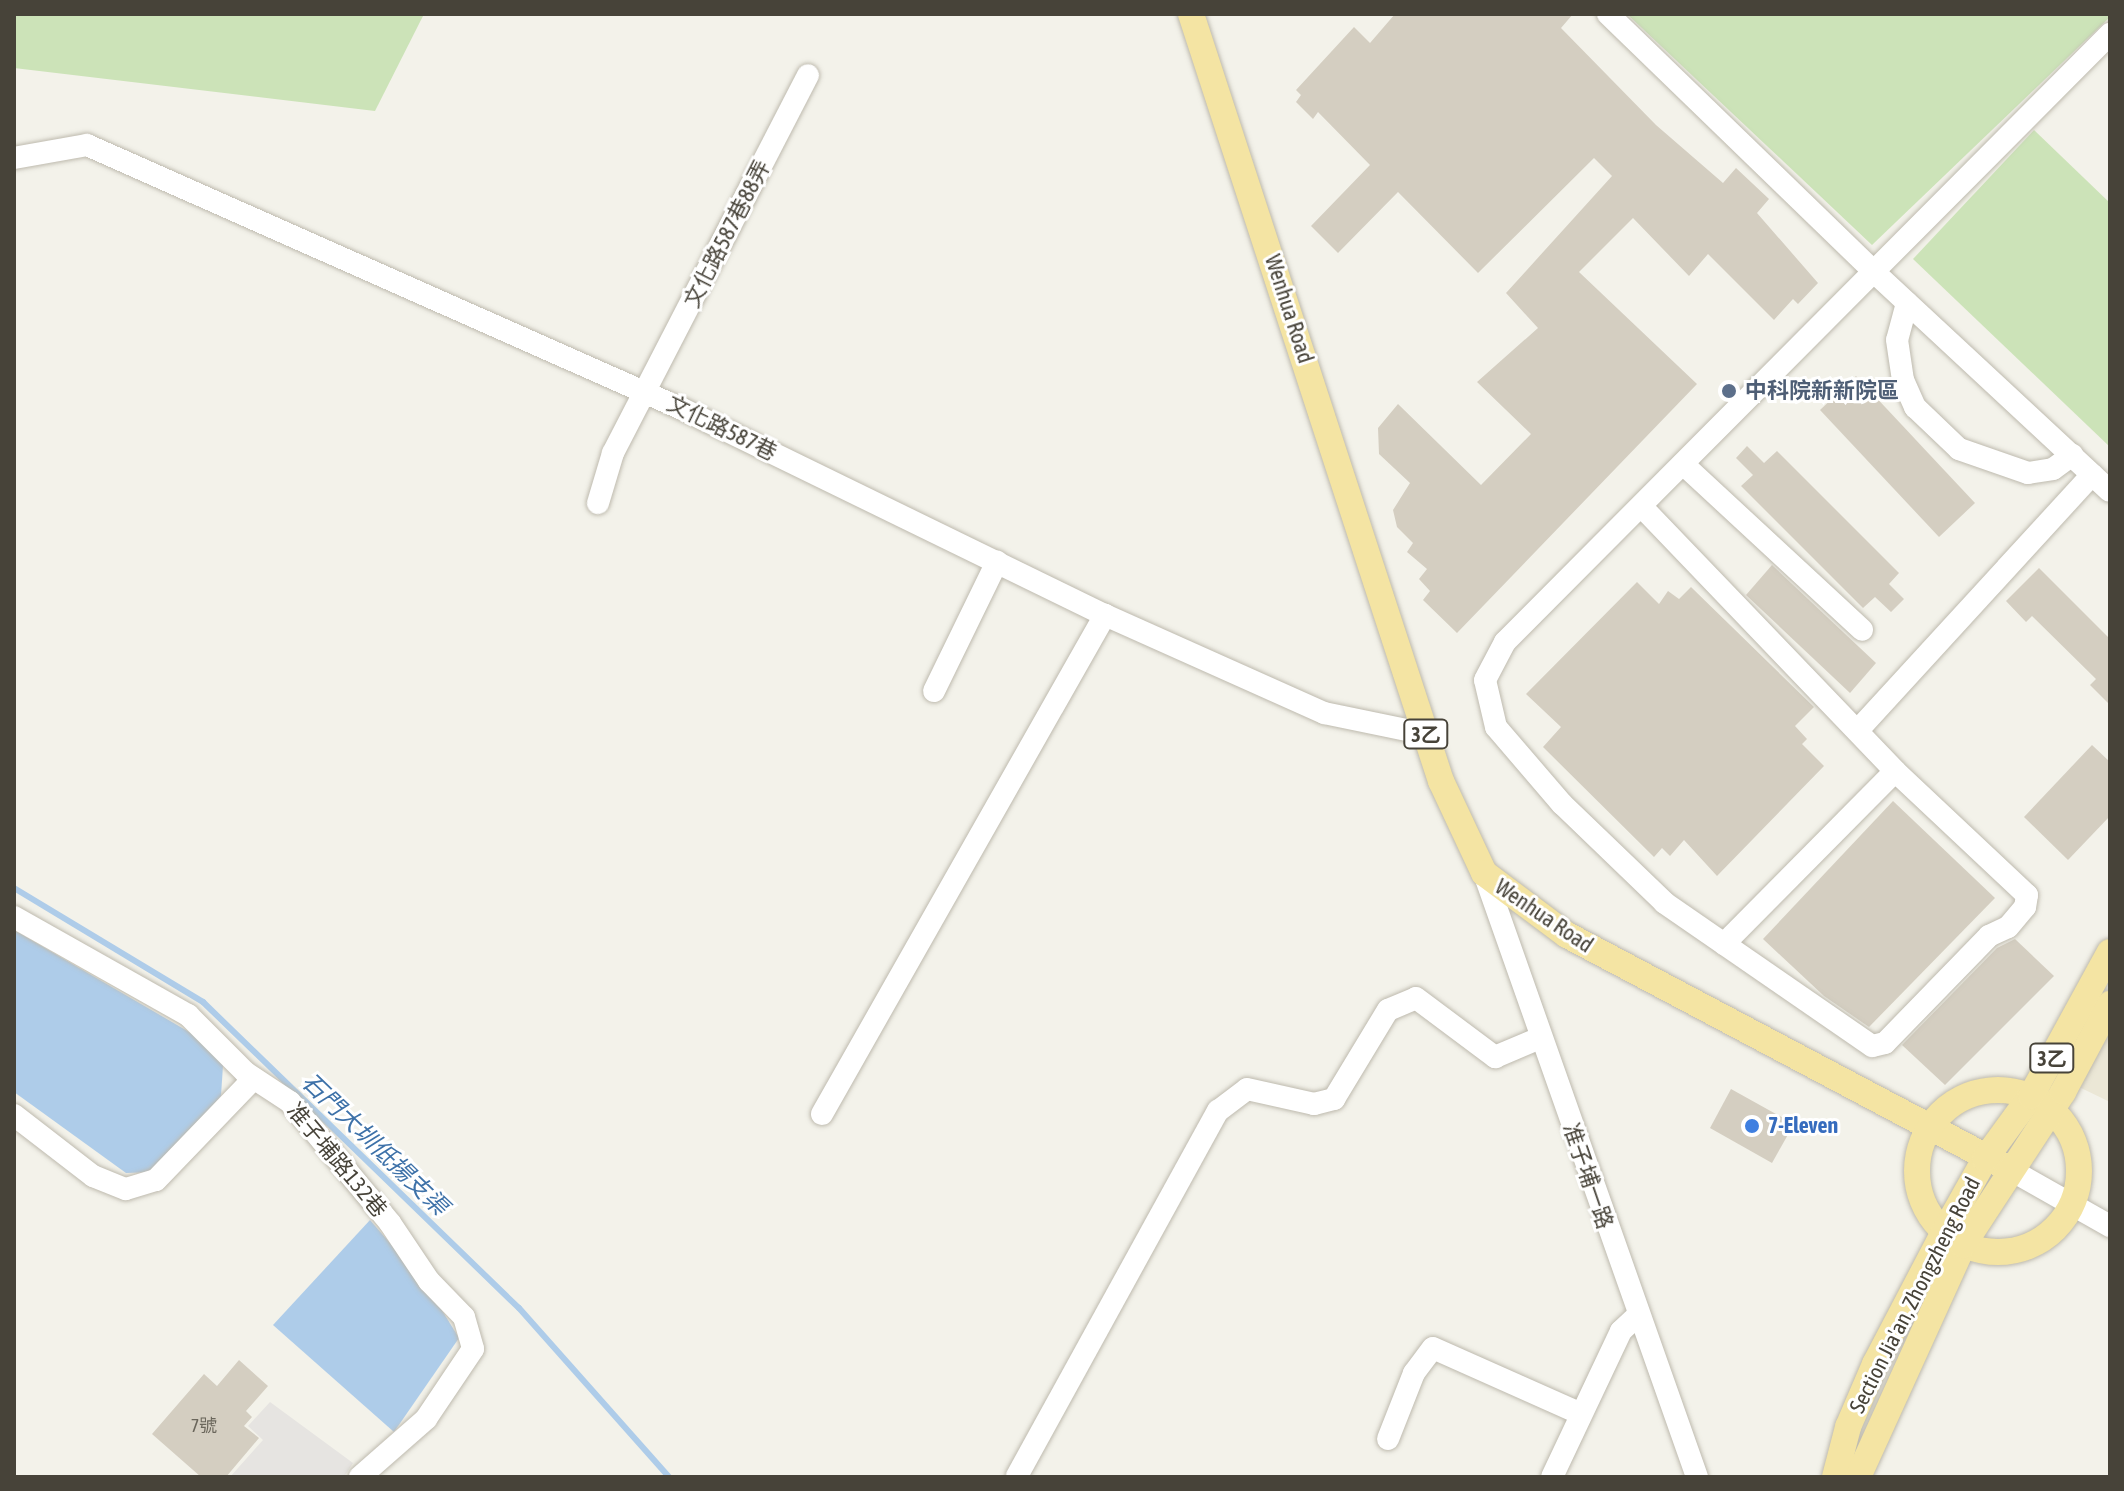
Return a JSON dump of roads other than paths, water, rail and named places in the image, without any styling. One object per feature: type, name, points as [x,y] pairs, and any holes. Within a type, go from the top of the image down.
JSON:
[{"type":"main road","name":"Wenhua Road","points":[[1191,14],[1441,781],[1484,873],[1567,935],[1926,1129],[2011,1170]]},
{"type":"main road","name":"3乙","points":[[2011,1170],[2110,952]]},
{"type":"main road","name":"3乙","points":[[1985,1159],[2042,1102],[2110,1004]]},
{"type":"main road","points":[[1995,1089],[2042,1102],[2067,1126],[2080,1165],[2072,1206],[2053,1232],[2018,1251],[1992,1253],[1953,1239],[1927,1212],[1918,1189],[1917,1160],[1926,1129],[1958,1099],[1995,1089]]},
{"type":"main road","name":"Section Jia'an, Zhongzheng Road","points":[[1858,1477],[1985,1159]]},
{"type":"main road","name":"Section Jia'an, Zhongzheng Road","points":[[1835,1477],[1848,1427],[1875,1364],[1953,1239],[2011,1170]]},
{"type":"street","points":[[1608,14],[1873,271],[2110,491]]},
{"type":"street","points":[[1642,507],[1859,729],[1895,771],[2027,895],[2025,907],[2008,927],[1989,936],[1885,1043],[1872,1046],[1665,903],[1562,804],[1496,727],[1485,680],[1505,642],[2110,34]]},
{"type":"street","name":"文化路587巷88弄","points":[[598,503],[613,453],[647,393],[808,75]]},
{"type":"street","name":"文化路587巷","points":[[14,158],[87,145],[647,393],[1105,615],[1324,713],[1426,734]]},
{"type":"street","points":[[1907,303],[1897,340],[1903,380],[1915,407],[1959,449],[2028,473],[2053,469],[2072,455]]},
{"type":"street","points":[[1683,464],[1862,630]]},
{"type":"street","points":[[1859,729],[2092,475]]},
{"type":"street","points":[[934,691],[997,562]]},
{"type":"street","points":[[822,1114],[1105,615]]},
{"type":"street","points":[[1724,944],[1895,771]]},
{"type":"street","name":"准子埔一路","points":[[1484,873],[1637,1316],[1697,1477]]},
{"type":"street","name":"准子埔路132巷","points":[[14,917],[188,1015],[254,1078],[290,1102],[390,1223],[429,1281],[464,1317],[473,1349],[426,1419],[360,1477]]},
{"type":"street","points":[[1017,1476],[1218,1111],[1247,1089],[1314,1104],[1334,1099],[1388,1010],[1416,998],[1495,1057],[1540,1038]]},
{"type":"street","points":[[14,1115],[93,1176],[126,1189],[156,1180],[254,1078]]},
{"type":"street","name":"Wenhua Road","points":[[2011,1170],[2110,1226]]},
{"type":"street","points":[[1552,1477],[1621,1331],[1637,1316]]},
{"type":"street","points":[[1388,1439],[1414,1373],[1433,1348],[1581,1414]]},
{"type":"water","points":[[14,930],[196,1036],[223,1065],[221,1096],[155,1172],[126,1173],[14,1092]]},
{"type":"water","points":[[370,1220],[427,1286],[459,1338],[394,1432],[273,1325]]},
{"type":"waterway","name":"石門大圳低揚支渠","points":[[14,888],[203,1002],[519,1308],[669,1477]]},
{"type":"place","name":"中科院新新院區","points":[[1729,391]]},
{"type":"place","name":"7-Eleven","points":[[1752,1126]]}]
